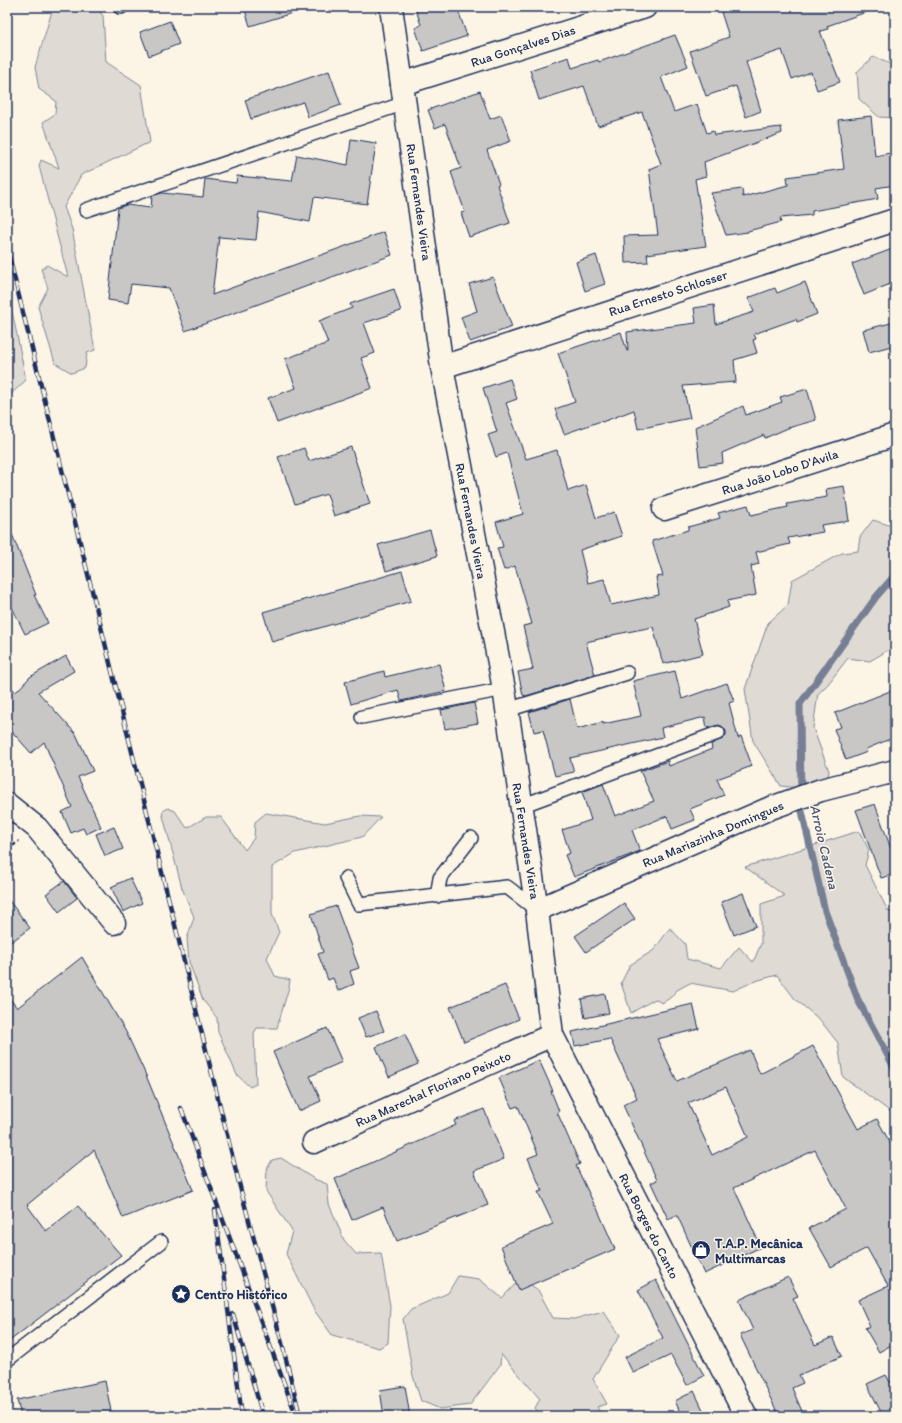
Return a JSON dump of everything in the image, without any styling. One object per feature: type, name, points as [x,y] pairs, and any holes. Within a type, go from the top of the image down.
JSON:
[{"type":"street","name":"Rua Fernandes Vieira","points":[[391,7],[442,367],[505,699],[537,910],[552,1036]]},
{"type":"street","name":"Rua Gonçalves Dias","points":[[403,93],[645,7]]},
{"type":"street","name":"Rua Ernesto Schlosser","points":[[442,367],[895,220]]},
{"type":"street","name":"Rua João Lobo D'Avila","points":[[664,509],[895,436]]},
{"type":"street","name":"Rua Mariazinha Domingues","points":[[537,910],[768,809],[821,790],[895,771]]},
{"type":"street","points":[[7,804],[37,828],[114,923]]},
{"type":"street","name":"Rua Marechal Floriano Peixoto","points":[[314,1142],[552,1036]]},
{"type":"street","name":"Rua Borges do Canto","points":[[552,1036],[746,1416]]},
{"type":"lane","points":[[86,210],[403,93]]},
{"type":"lane","points":[[362,717],[505,699],[627,673]]},
{"type":"lane","points":[[521,806],[718,733]]},
{"type":"lane","points":[[437,896],[440,878],[471,838]]},
{"type":"lane","points":[[346,878],[360,904],[507,887],[537,910]]},
{"type":"lane","points":[[7,1360],[161,1242]]},
{"type":"shaded area","points":[[51,7],[97,7],[103,16],[106,62],[141,85],[150,142],[81,175],[64,207],[72,229],[95,350],[87,353],[85,368],[72,373],[55,363],[38,307],[48,288],[41,269],[47,265],[68,277],[39,166],[41,160],[59,168],[43,122],[55,114],[56,101],[39,89],[35,67],[52,11]]},
{"type":"shaded area","points":[[873,57],[893,65],[895,70],[895,118],[879,117],[859,99],[857,72]]},
{"type":"shaded area","points":[[7,286],[26,380],[10,395],[7,391]]},
{"type":"shaded area","points":[[873,520],[895,527],[895,646],[870,661],[848,658],[828,684],[818,694],[813,728],[829,771],[828,778],[809,789],[781,786],[753,741],[745,689],[768,623],[788,605],[792,580],[842,553],[858,551],[860,537]]},
{"type":"shaded area","points":[[168,808],[175,811],[187,828],[206,817],[221,817],[245,850],[254,838],[255,822],[266,813],[325,823],[360,816],[381,817],[362,837],[295,853],[272,867],[272,914],[279,932],[267,958],[275,976],[290,980],[277,1028],[257,1028],[254,1033],[256,1084],[250,1087],[237,1075],[218,1032],[217,1018],[203,1000],[189,962],[187,939],[194,917],[182,888],[162,812]]},
{"type":"shaded area","points":[[859,831],[869,850],[865,865],[888,911],[895,913],[895,1115],[843,1077],[838,1043],[820,1020],[795,999],[777,975],[755,981],[733,991],[690,983],[677,990],[670,998],[662,1003],[655,999],[631,1013],[621,983],[630,965],[654,950],[670,928],[685,944],[687,959],[721,968],[739,947],[753,962],[761,944],[761,904],[785,896],[745,867]]},
{"type":"shaded area","points":[[281,1158],[314,1179],[327,1184],[329,1204],[344,1240],[356,1254],[381,1253],[390,1306],[388,1343],[379,1348],[332,1335],[314,1310],[286,1254],[292,1231],[266,1191],[267,1169],[272,1160]]},
{"type":"shaded area","points":[[458,1276],[479,1279],[502,1298],[521,1278],[538,1290],[553,1318],[574,1319],[603,1311],[620,1335],[593,1379],[607,1404],[597,1407],[602,1416],[541,1416],[535,1408],[540,1399],[501,1354],[500,1365],[470,1405],[440,1409],[421,1401],[413,1376],[403,1319],[411,1309],[448,1293]]},
{"type":"building","points":[[244,7],[298,7],[299,11],[250,26]]},
{"type":"building","points":[[415,7],[457,7],[467,36],[423,51],[415,28],[421,25]]},
{"type":"building","points":[[736,7],[871,7],[872,10],[827,26],[828,29],[820,31],[840,82],[817,90],[811,72],[792,79],[782,50],[746,62],[761,111],[746,117],[736,86],[706,96],[690,51],[729,37],[721,12]]},
{"type":"building","points":[[170,21],[179,44],[149,56],[140,32]]},
{"type":"building","points":[[675,35],[688,66],[661,77],[674,112],[697,104],[707,133],[713,131],[714,135],[781,127],[782,133],[704,162],[706,176],[695,179],[706,246],[647,254],[648,262],[625,263],[624,236],[658,235],[649,169],[661,164],[642,112],[598,126],[584,86],[539,100],[530,70],[569,57],[572,68],[598,60],[599,62]]},
{"type":"building","points":[[329,71],[341,105],[308,117],[303,102],[251,119],[245,100]]},
{"type":"building","points":[[480,91],[490,119],[501,115],[511,141],[487,150],[499,184],[497,185],[510,223],[469,237],[461,213],[465,212],[451,172],[461,168],[445,124],[435,128],[428,110]]},
{"type":"building","points":[[871,116],[875,156],[895,152],[895,185],[876,188],[878,199],[812,211],[812,215],[780,218],[781,222],[748,232],[726,235],[711,193],[742,189],[743,197],[788,185],[787,177],[844,169],[838,120]]},
{"type":"building","points":[[351,139],[376,143],[367,204],[314,197],[310,222],[259,212],[256,240],[219,237],[212,295],[384,232],[392,255],[185,331],[169,288],[131,284],[128,303],[108,300],[118,208],[126,205],[151,208],[152,196],[162,193],[203,197],[205,179],[236,183],[237,176],[292,181],[297,155],[348,165]]},
{"type":"building","points":[[895,248],[895,282],[864,295],[852,264]]},
{"type":"building","points":[[596,255],[605,284],[585,291],[576,262]]},
{"type":"building","points":[[493,277],[512,327],[470,342],[461,317],[477,311],[469,284]]},
{"type":"building","points":[[805,282],[817,314],[797,322],[796,319],[754,334],[756,339],[753,340],[757,353],[734,360],[736,382],[683,386],[690,418],[638,429],[634,410],[564,434],[555,409],[575,402],[558,353],[621,332],[628,351],[627,332],[696,323],[694,308],[714,305],[716,324],[754,312],[748,298],[775,288],[777,293]]},
{"type":"building","points":[[394,289],[401,311],[364,323],[375,353],[361,358],[372,388],[277,423],[268,398],[296,388],[285,359],[328,343],[319,321],[352,308],[350,304]]},
{"type":"building","points":[[895,322],[895,345],[869,352],[863,330]]},
{"type":"building","points":[[510,379],[517,399],[506,403],[526,459],[557,450],[568,491],[586,485],[596,518],[614,512],[622,536],[580,550],[588,583],[604,579],[611,605],[659,595],[656,577],[663,576],[652,541],[688,530],[688,527],[720,518],[718,513],[748,505],[751,515],[788,507],[787,504],[827,497],[826,489],[844,486],[849,521],[821,525],[823,532],[788,538],[790,544],[756,552],[759,564],[751,566],[756,595],[727,601],[729,607],[694,619],[703,654],[663,664],[653,627],[612,635],[586,642],[595,675],[526,696],[523,695],[518,672],[533,669],[523,626],[532,624],[515,566],[504,570],[497,548],[503,547],[496,522],[523,514],[507,453],[496,457],[488,435],[497,432],[483,388]]},
{"type":"building","points":[[807,389],[816,420],[788,428],[765,438],[764,435],[722,453],[723,463],[700,466],[695,427],[743,406],[746,415],[782,402],[780,397]]},
{"type":"building","points":[[351,447],[370,504],[334,516],[327,494],[295,504],[278,457],[304,448],[309,461]]},
{"type":"building","points":[[7,524],[36,595],[34,595],[48,623],[25,634],[7,597]]},
{"type":"building","points":[[430,530],[437,556],[386,571],[378,545]]},
{"type":"building","points":[[402,571],[411,601],[272,642],[263,612]]},
{"type":"building","points":[[66,656],[74,671],[38,692],[76,734],[93,771],[78,777],[101,827],[86,834],[83,828],[71,833],[62,812],[72,807],[44,742],[31,753],[7,726],[7,683],[16,692],[30,677]]},
{"type":"building","points":[[439,664],[446,691],[401,701],[398,690],[351,704],[345,682],[384,671],[385,677]]},
{"type":"building","points":[[675,671],[682,699],[727,683],[734,701],[729,703],[738,738],[741,736],[752,766],[717,779],[724,795],[690,809],[695,820],[672,829],[667,816],[632,830],[640,851],[574,877],[565,855],[570,853],[562,830],[591,820],[582,792],[603,784],[615,816],[654,801],[640,771],[668,761],[669,766],[712,749],[711,744],[724,738],[726,731],[719,725],[707,728],[705,717],[661,728],[663,737],[570,758],[574,772],[555,776],[543,730],[534,732],[529,712],[570,699],[577,729],[603,722],[603,724],[641,716],[633,681]]},
{"type":"building","points":[[895,689],[895,737],[866,749],[867,752],[846,760],[834,729],[841,727],[835,713]]},
{"type":"building","points":[[474,703],[478,723],[445,729],[441,710]]},
{"type":"building","points":[[875,804],[895,860],[895,874],[881,878],[856,810]]},
{"type":"building","points":[[114,827],[123,849],[105,856],[96,834]]},
{"type":"building","points":[[130,878],[142,903],[123,912],[111,887]]},
{"type":"building","points":[[64,881],[77,898],[59,912],[46,894]]},
{"type":"building","points":[[743,893],[756,926],[734,935],[721,902]]},
{"type":"building","points":[[7,898],[30,928],[7,945]]},
{"type":"building","points":[[624,903],[635,919],[586,952],[575,936]]},
{"type":"building","points":[[336,906],[359,968],[350,971],[354,984],[338,991],[333,978],[328,980],[318,954],[323,952],[311,914]]},
{"type":"building","points":[[82,957],[126,1032],[145,1073],[193,1190],[123,1218],[94,1150],[27,1205],[46,1231],[78,1206],[121,1255],[7,1343],[7,995],[17,1008]]},
{"type":"building","points":[[505,985],[519,1019],[464,1042],[450,1007]]},
{"type":"building","points":[[605,994],[609,1013],[585,1018],[581,999]]},
{"type":"building","points":[[693,1004],[699,1029],[657,1039],[677,1081],[750,1050],[760,1074],[813,1046],[858,1129],[877,1119],[895,1152],[895,1343],[879,1352],[865,1328],[870,1326],[858,1300],[888,1286],[867,1248],[831,1267],[809,1228],[846,1209],[815,1150],[734,1188],[761,1247],[704,1274],[677,1215],[668,1219],[651,1183],[657,1180],[623,1105],[637,1098],[610,1039],[575,1046],[572,1032]],"holes":[[[726,1087],[748,1137],[712,1155],[688,1103]]]},
{"type":"building","points":[[376,1011],[384,1031],[366,1037],[358,1018]]},
{"type":"building","points":[[327,1028],[342,1062],[310,1076],[321,1101],[299,1111],[273,1052]]},
{"type":"building","points":[[405,1034],[418,1064],[389,1077],[376,1047]]},
{"type":"building","points":[[539,1060],[553,1091],[551,1091],[559,1111],[557,1112],[580,1164],[576,1166],[615,1249],[519,1290],[501,1246],[553,1224],[538,1192],[542,1191],[528,1158],[538,1154],[518,1106],[512,1108],[499,1078]]},
{"type":"building","points":[[484,1109],[504,1159],[474,1171],[488,1205],[397,1241],[383,1207],[352,1220],[335,1179],[456,1125],[454,1121]]},
{"type":"building","points":[[788,1277],[798,1296],[793,1298],[815,1345],[833,1337],[842,1356],[799,1375],[803,1383],[792,1388],[804,1416],[779,1416],[740,1335],[753,1330],[739,1300]]},
{"type":"building","points":[[656,1280],[704,1376],[687,1385],[671,1355],[633,1373],[625,1357],[663,1338],[638,1290]]},
{"type":"building","points":[[886,1375],[890,1382],[895,1380],[895,1416],[883,1416],[867,1384]]},
{"type":"building","points":[[105,1381],[112,1416],[21,1416],[17,1400]]},
{"type":"building","points":[[405,1386],[410,1416],[384,1416],[380,1390]]},
{"type":"building","points":[[694,1391],[706,1416],[682,1416],[675,1401]]},
{"type":"waterway","name":"Arroio Cadena","points":[[895,575],[876,597],[800,704],[801,807],[825,911],[858,1000],[895,1069]]},
{"type":"railway","points":[[7,248],[241,1191],[300,1416]]},
{"type":"railway","points":[[181,1108],[293,1407]]},
{"type":"railway","points":[[215,1210],[242,1416]]},
{"type":"railway","points":[[233,1314],[263,1416]]},
{"type":"place","name":"T.A.P. Mecânica Multimarcas","points":[[701,1250]]},
{"type":"place","name":"Centro Histórico","points":[[181,1294]]}]
